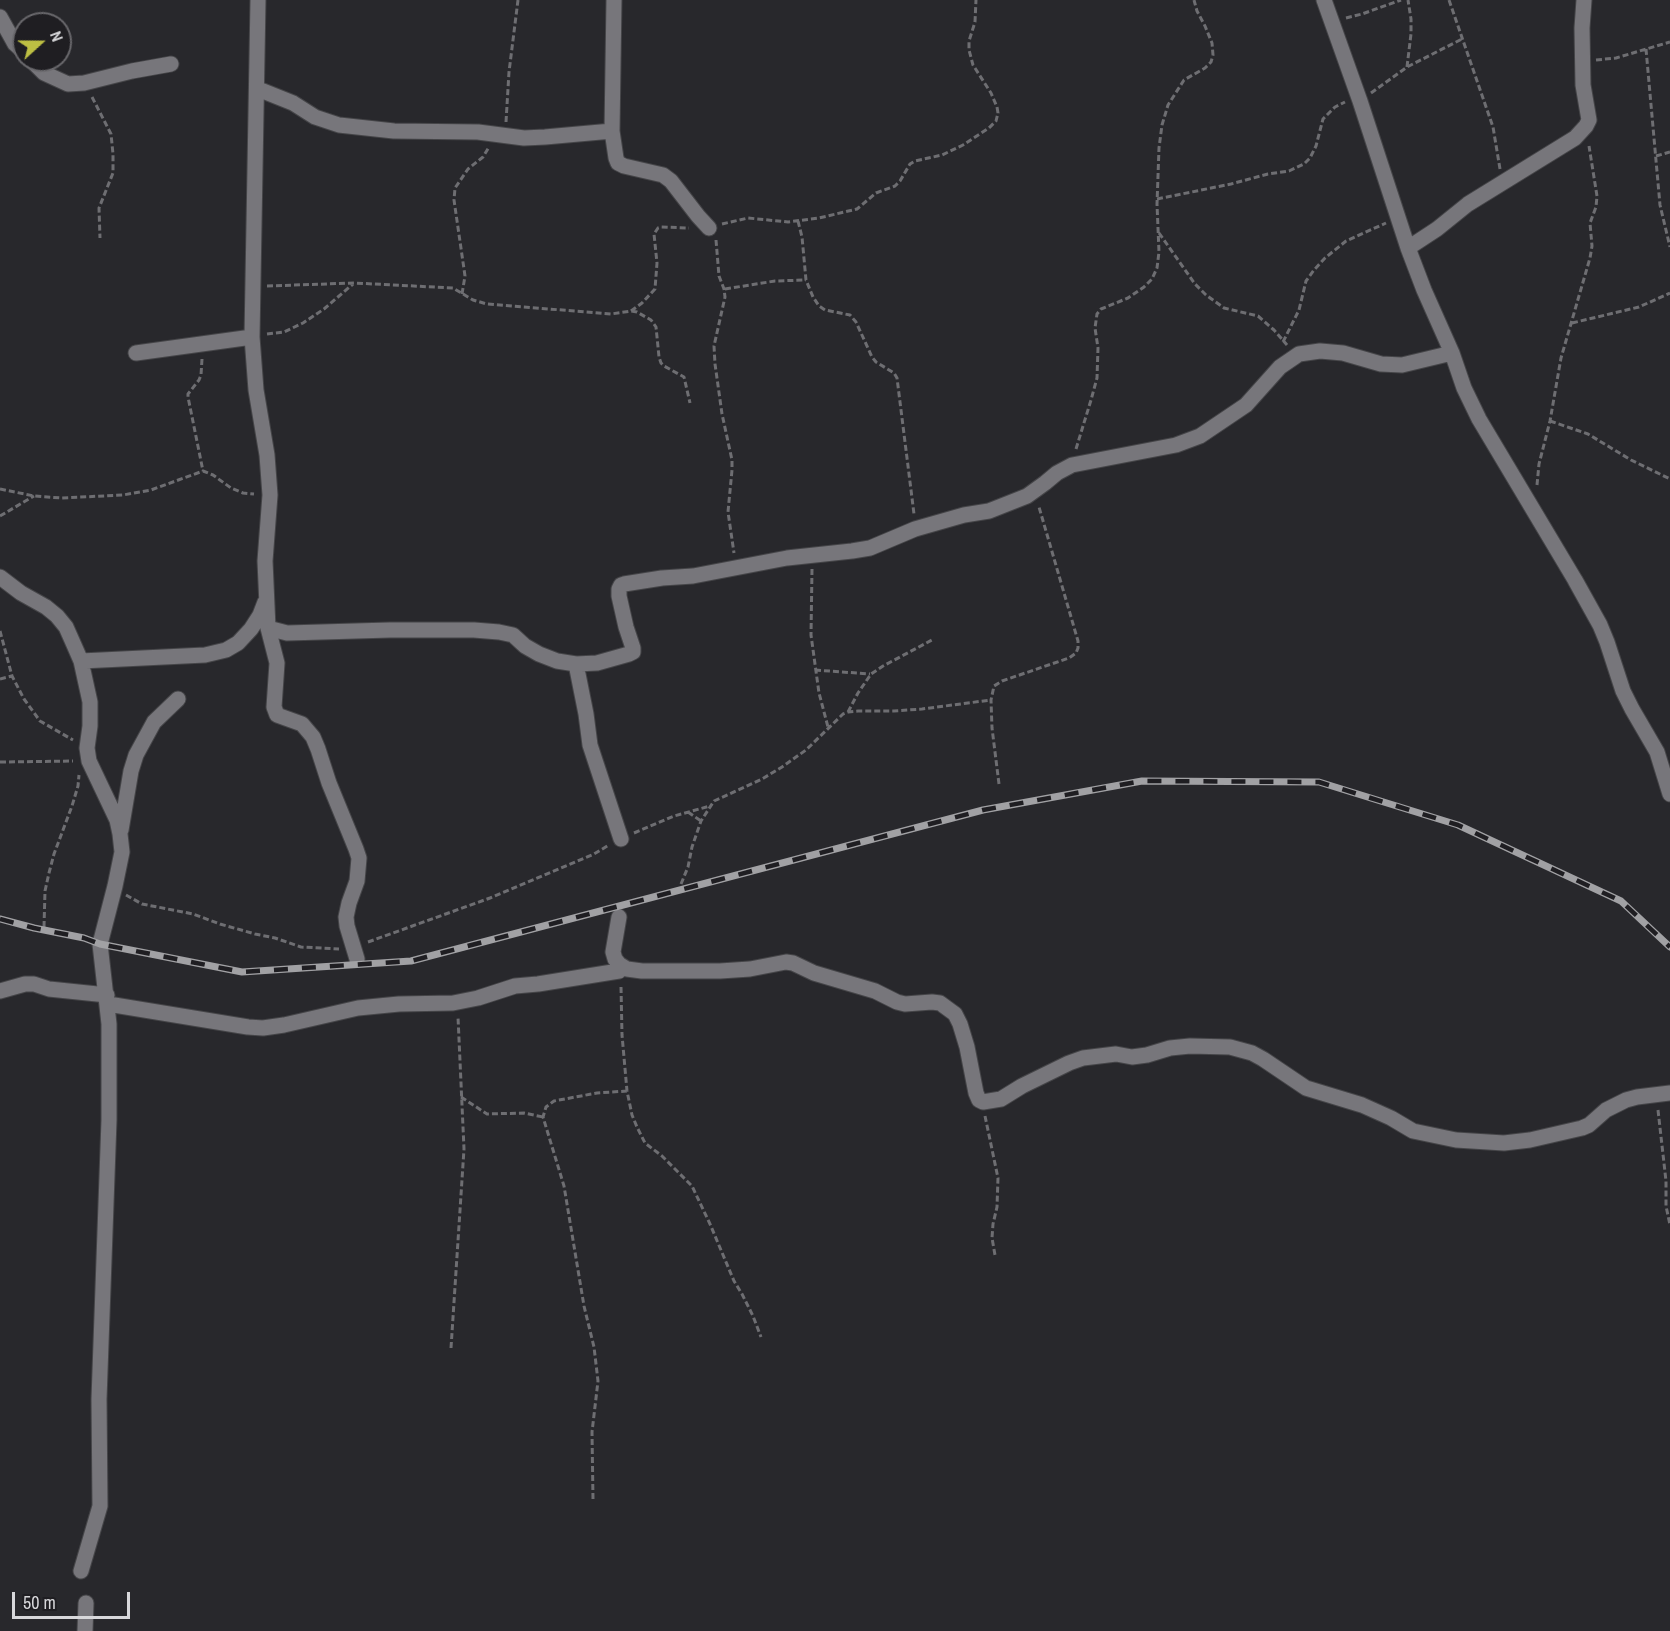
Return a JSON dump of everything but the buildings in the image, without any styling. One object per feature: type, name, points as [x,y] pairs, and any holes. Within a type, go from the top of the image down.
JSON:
[{"type":"street","points":[[258,0],[252,337],[256,390],[267,455],[270,495],[265,561],[268,628],[276,659],[274,707],[275,712],[281,717],[302,724],[313,737],[328,783],[359,858],[357,881],[346,917],[356,954]]},
{"type":"street","points":[[614,0],[612,131],[618,163],[663,175],[671,181],[698,216],[712,227]]},
{"type":"street","points":[[1324,0],[1408,248],[1424,291],[1452,353],[1464,388],[1479,419],[1600,625],[1623,691],[1658,752],[1670,794]]},
{"type":"street","points":[[1408,248],[1437,229],[1468,204],[1575,138],[1586,126],[1589,120],[1583,85],[1584,0]]},
{"type":"street","points":[[0,17],[12,39]]},
{"type":"street","points":[[43,72],[68,84],[84,83],[171,64]]},
{"type":"street","points":[[258,89],[293,103],[315,117],[339,125],[524,138],[612,131]]},
{"type":"street","points":[[136,353],[252,337]]},
{"type":"street","points":[[268,628],[287,633],[390,630],[499,632],[513,635],[525,646],[557,661],[576,664],[597,663],[633,652],[619,596],[621,585],[662,578],[693,576],[787,558],[870,548],[915,529],[964,515],[989,511],[1027,496],[1057,473],[1072,465],[1176,445],[1200,436],[1246,405],[1281,367],[1299,354],[1320,351],[1342,353],[1381,364],[1402,365],[1452,353]]},
{"type":"street","points":[[0,577],[21,593],[46,607],[66,627],[81,661],[90,702],[86,757],[112,808],[120,834],[122,852],[100,944],[109,1024],[109,1120],[99,1399],[100,1506],[81,1571]]},
{"type":"street","points":[[81,661],[206,656],[226,650],[238,643],[251,629],[266,601]]},
{"type":"street","points":[[576,664],[590,745],[621,839]]},
{"type":"street","points":[[120,834],[129,779],[136,754],[154,722],[178,699]]},
{"type":"street","points":[[619,917],[613,952],[619,964],[627,969],[720,971],[750,969],[786,962],[875,991],[904,1004],[933,1002],[940,1004],[955,1014],[960,1024],[976,1093],[979,1100],[983,1102],[1001,1099],[1069,1063],[1083,1059],[1116,1054],[1132,1057],[1190,1046],[1230,1047],[1252,1053],[1306,1088],[1362,1105],[1413,1131],[1456,1140],[1504,1143],[1530,1140],[1582,1128],[1606,1110],[1626,1100],[1668,1093]]},
{"type":"street","points":[[0,991],[25,984],[34,984],[49,989],[263,1028],[358,1008],[458,1002],[515,986],[620,971]]},
{"type":"street","points":[[86,1603],[86,1631]]},
{"type":"path","points":[[462,294],[465,276],[454,200],[455,188],[468,169],[488,152],[499,135],[518,0]]},
{"type":"path","points":[[631,311],[655,289],[657,263],[654,234],[658,228],[712,227],[748,218],[788,222],[819,218],[857,209],[876,193],[895,186],[910,164],[963,146],[989,128],[996,121],[998,113],[995,102],[973,65],[969,50],[969,41],[975,22],[976,0]]},
{"type":"path","points":[[1072,465],[1097,378],[1098,348],[1095,328],[1097,314],[1101,309],[1128,298],[1144,287],[1152,279],[1157,268],[1159,148],[1168,105],[1184,80],[1205,68],[1211,62],[1213,55],[1212,43],[1197,12],[1194,0]]},
{"type":"path","points":[[1330,19],[1362,14],[1401,0]]},
{"type":"path","points":[[1407,67],[1411,34],[1408,0]]},
{"type":"path","points":[[1449,0],[1493,127],[1502,182]]},
{"type":"path","points":[[1157,199],[1289,171],[1304,164],[1316,146],[1323,120],[1329,111],[1359,98],[1407,67],[1462,39]]},
{"type":"path","points":[[1583,61],[1616,57],[1670,42]]},
{"type":"path","points":[[1646,49],[1660,204],[1670,247]]},
{"type":"path","points":[[84,83],[100,109],[111,134],[113,173],[99,208],[100,238]]},
{"type":"path","points":[[1536,486],[1561,358],[1592,246],[1590,223],[1597,196],[1586,126]]},
{"type":"path","points":[[1656,156],[1670,152]]},
{"type":"path","points":[[1283,342],[1299,310],[1306,281],[1325,258],[1346,241],[1398,218]]},
{"type":"path","points":[[798,221],[802,237],[806,280],[813,297],[825,310],[850,315],[856,322],[872,357],[894,373],[897,378],[915,529]]},
{"type":"path","points":[[712,227],[719,276],[725,297],[714,346],[722,414],[732,460],[728,512],[729,531],[737,567]]},
{"type":"path","points":[[1158,232],[1195,284],[1206,295],[1224,308],[1258,316],[1275,330],[1283,342],[1299,354]]},
{"type":"path","points":[[724,289],[775,281],[806,280]]},
{"type":"path","points":[[253,286],[354,283],[453,288],[474,300],[487,304],[611,314],[637,312],[651,320],[656,327],[661,363],[684,377],[690,403]]},
{"type":"path","points":[[252,337],[284,332],[303,323],[324,309],[354,283]]},
{"type":"path","points":[[1572,323],[1640,307],[1670,293]]},
{"type":"path","points":[[202,344],[201,375],[188,397],[203,471]]},
{"type":"path","points":[[1550,421],[1588,434],[1631,460],[1670,479]]},
{"type":"path","points":[[0,489],[34,496],[61,498],[123,495],[151,490],[203,471],[243,494],[270,495]]},
{"type":"path","points":[[999,784],[992,728],[992,691],[997,683],[1069,658],[1078,648],[1078,641],[1035,490]]},
{"type":"path","points":[[0,516],[34,496]]},
{"type":"path","points":[[812,556],[811,635],[815,670],[828,727]]},
{"type":"path","points":[[0,631],[12,676],[24,699],[40,721],[86,757]]},
{"type":"path","points":[[681,884],[701,821],[714,801],[762,779],[806,750],[828,727],[848,712],[871,674],[932,640]]},
{"type":"path","points":[[815,670],[871,674]]},
{"type":"path","points":[[0,679],[12,676]]},
{"type":"path","points":[[848,712],[922,709],[991,700]]},
{"type":"path","points":[[0,762],[86,757]]},
{"type":"path","points":[[44,927],[44,900],[49,873],[86,757]]},
{"type":"path","points":[[115,886],[142,904],[193,914],[301,947],[356,954],[374,939],[490,898],[594,854],[651,825],[710,806]]},
{"type":"path","points":[[688,812],[701,821]]},
{"type":"path","points":[[620,971],[622,1035],[627,1091],[632,1115],[645,1143],[662,1156],[692,1186],[734,1281],[753,1316],[761,1338]]},
{"type":"path","points":[[451,1348],[464,1149],[458,1002]]},
{"type":"path","points":[[593,1499],[592,1431],[598,1381],[594,1347],[580,1282],[564,1186],[543,1117],[546,1107],[554,1101],[597,1093],[627,1091]]},
{"type":"path","points":[[1668,1093],[1660,1101],[1658,1113],[1666,1180],[1666,1206],[1670,1225]]},
{"type":"path","points":[[461,1097],[487,1114],[524,1113],[543,1117]]},
{"type":"path","points":[[983,1102],[998,1178],[997,1207],[992,1238],[995,1254]]},
{"type":"railway","points":[[0,919],[84,938],[100,944],[242,972],[411,961],[983,810],[1142,781],[1319,782],[1458,825],[1621,901],[1670,947]]}]
